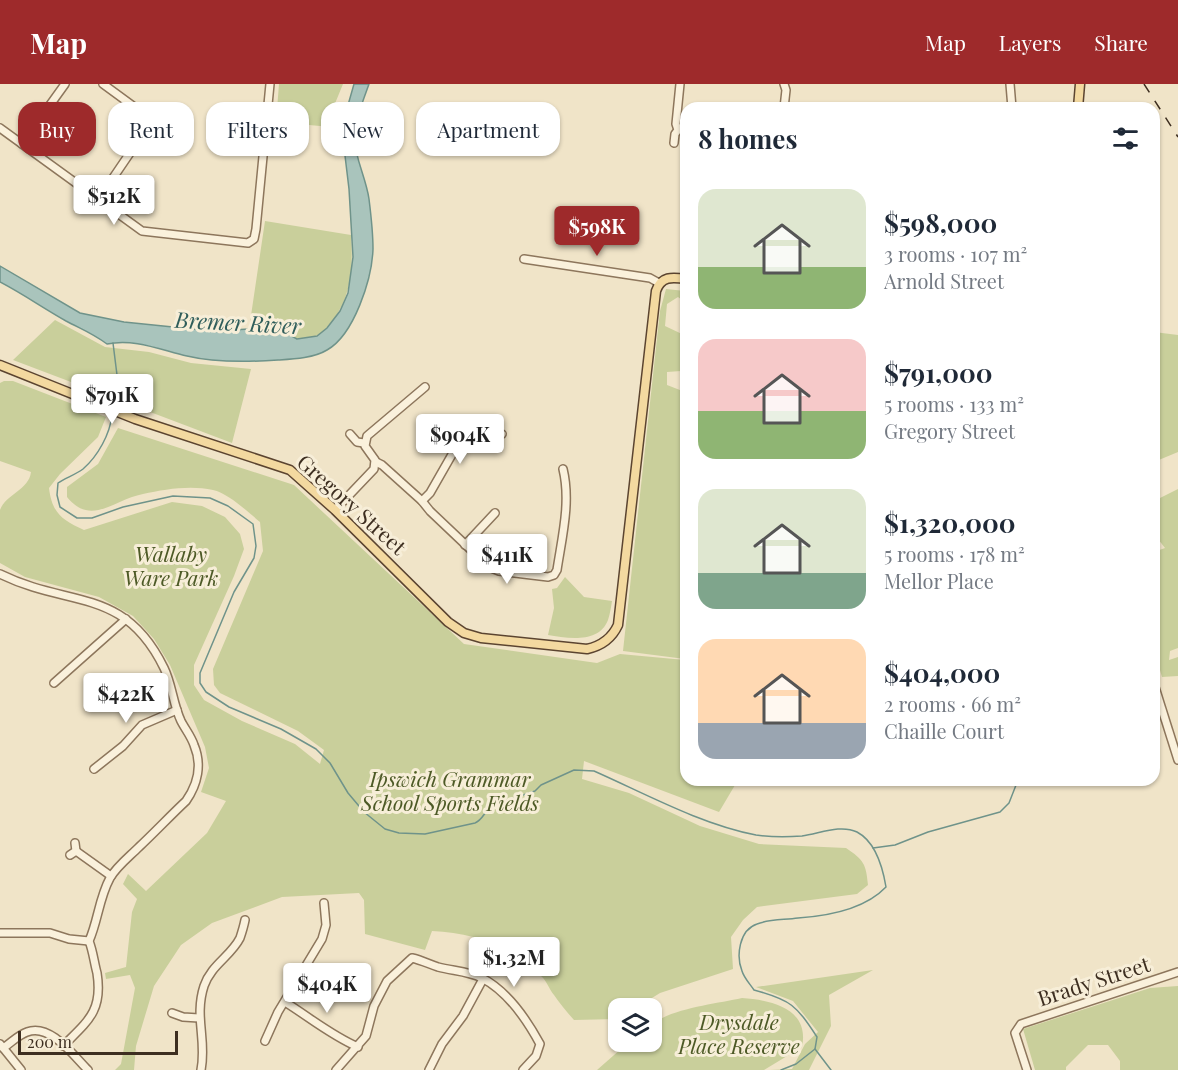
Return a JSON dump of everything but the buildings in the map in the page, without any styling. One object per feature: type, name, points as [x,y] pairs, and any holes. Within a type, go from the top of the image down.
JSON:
[{"type":"main road","points":[[1078,102],[1080,84]]},
{"type":"main road","points":[[659,283],[670,278],[680,279]]},
{"type":"main road","name":"Gregory Street","points":[[0,365],[135,419],[283,466],[296,474],[335,510],[432,604],[465,629],[496,638],[575,647],[592,644],[604,637],[612,628],[619,610],[655,298],[659,283]]},
{"type":"street","points":[[52,102],[65,84]]},
{"type":"street","points":[[98,200],[151,122],[148,117],[103,84]]},
{"type":"street","points":[[38,156],[144,232],[251,242],[255,237],[256,229],[270,84]]},
{"type":"street","points":[[680,84],[676,120],[680,127]]},
{"type":"street","points":[[784,84],[785,102]]},
{"type":"street","points":[[1010,84],[1012,102]]},
{"type":"street","points":[[0,128],[18,141]]},
{"type":"street","points":[[674,143],[675,135],[680,132]]},
{"type":"street","points":[[524,259],[650,278],[659,283]]},
{"type":"street","points":[[425,387],[367,436],[364,443],[366,449],[376,462],[422,501],[429,511],[486,565],[496,570],[548,577],[554,575],[557,570],[565,518],[566,482],[563,469]]},
{"type":"street","points":[[422,501],[430,493],[466,430],[479,427],[502,434]]},
{"type":"street","points":[[350,434],[357,442],[364,443]]},
{"type":"street","points":[[335,510],[374,469],[376,462]]},
{"type":"street","points":[[465,545],[495,513]]},
{"type":"street","points":[[0,574],[23,585],[107,607],[136,626],[150,643],[165,669],[177,710],[198,755],[199,769],[193,791],[186,801],[111,876],[101,899],[94,931],[89,940]]},
{"type":"street","points":[[54,683],[126,619]]},
{"type":"street","points":[[1160,703],[1178,760]]},
{"type":"street","points":[[94,769],[123,746],[144,723],[177,710]]},
{"type":"street","points":[[74,850],[111,876]]},
{"type":"street","points":[[264,1041],[322,939],[326,925],[324,903]]},
{"type":"street","points":[[201,1070],[205,1053],[199,1018],[204,987],[211,970],[239,939],[245,920]]},
{"type":"street","points":[[0,933],[50,933],[69,939],[89,940]]},
{"type":"street","points":[[63,1046],[91,1018],[98,1003],[99,986],[93,949],[89,940]]},
{"type":"street","points":[[336,1070],[366,1036],[374,1006],[387,981],[412,958],[483,979],[493,985],[512,1004],[540,1044],[536,1056],[523,1070]]},
{"type":"street","name":"Brady Street","points":[[1027,1070],[1015,1033],[1021,1024],[1178,972]]},
{"type":"street","points":[[429,1070],[442,1044],[463,1016],[483,979]]},
{"type":"street","points":[[285,1002],[340,1039],[358,1047]]},
{"type":"street","points":[[172,1013],[183,1017],[199,1018]]},
{"type":"street","points":[[21,1070],[2,1046],[36,1029],[49,1033],[88,1070]]},
{"type":"green space","points":[[279,84],[343,84],[336,102],[321,102],[321,126],[309,125],[309,102],[278,102]]},
{"type":"green space","points":[[265,221],[351,235],[352,258],[348,290],[333,320],[318,335],[297,339],[280,331],[249,329]]},
{"type":"green space","points":[[666,289],[680,290],[680,298],[678,297],[667,304],[665,326],[680,333],[680,371],[667,372],[667,385],[680,390],[680,658],[623,651],[660,311]]},
{"type":"green space","points":[[55,320],[105,347],[149,352],[191,363],[251,369],[232,443],[13,360]]},
{"type":"green space","points":[[1160,333],[1178,335],[1178,452],[1160,460]]},
{"type":"green space","name":"Ipswich Grammar School Sports Fields","points":[[13,381],[106,417],[98,437],[49,488],[50,497],[59,515],[70,523],[84,530],[172,502],[202,506],[225,517],[240,534],[244,549],[194,665],[194,685],[204,700],[242,721],[295,744],[320,764],[324,750],[298,731],[220,693],[214,685],[213,669],[263,551],[260,522],[238,503],[213,490],[178,488],[151,492],[94,511],[76,506],[67,497],[67,487],[98,464],[118,428],[294,485],[464,644],[597,663],[620,654],[680,660],[680,786],[734,786],[719,812],[584,761],[582,779],[629,793],[700,826],[759,844],[846,848],[863,863],[868,885],[857,894],[757,907],[743,920],[731,937],[733,969],[660,993],[652,998],[608,998],[608,1019],[574,1020],[541,976],[517,957],[491,943],[463,935],[432,931],[425,950],[365,934],[364,900],[359,893],[282,897],[212,923],[181,945],[154,986],[136,1046],[134,1070],[115,1070],[121,1064],[135,988],[130,975],[106,979],[105,973],[126,967],[132,912],[137,899],[123,884],[128,874],[146,891],[207,833],[226,801],[201,792],[209,768],[205,747],[170,665],[154,639],[133,616],[99,597],[25,577],[0,563],[0,510],[7,500],[22,488],[31,472],[0,461],[0,383]]},
{"type":"green space","points":[[1178,489],[1178,648],[1170,651],[1169,660],[1178,657],[1178,676],[1162,677],[1160,670],[1160,550],[1165,548],[1160,542],[1160,498]]},
{"type":"green space","points":[[565,577],[584,597],[612,601],[608,620],[598,633],[582,638],[548,635],[554,608],[552,589],[557,588]]},
{"type":"green space","points":[[873,970],[829,995],[831,1026],[809,1070],[770,1070],[792,1069],[805,1044],[818,1032],[793,1001],[756,987]]},
{"type":"green space","points":[[1178,986],[1178,1070],[1120,1070],[1120,1061],[1108,1045],[1088,1045],[1066,1067],[1066,1070],[1035,1070],[1023,1029],[1150,988]]},
{"type":"green space","name":"Drysdale Place Reserve","points":[[742,998],[776,1004],[794,1015],[800,1024],[803,1034],[802,1047],[764,1070],[597,1070],[617,1052],[662,1052],[662,1018]]},
{"type":"water","name":"Bremer River","points":[[354,84],[369,84],[363,102],[349,102]]},
{"type":"water","name":"Bremer River","points":[[345,156],[357,156],[369,199],[373,237],[372,261],[365,290],[353,319],[337,343],[316,355],[297,359],[256,361],[209,360],[127,342],[107,344],[0,282],[0,266],[80,313],[124,322],[222,332],[270,330],[279,331],[297,339],[317,336],[327,328],[340,311],[348,293],[353,257]]},
{"type":"waterway","points":[[112,407],[117,375],[113,343]]},
{"type":"waterway","points":[[112,415],[106,437],[94,458],[83,469],[58,483],[57,495],[60,507],[77,518],[92,518],[123,507],[173,496],[210,498],[228,506],[253,524],[256,546],[254,558],[234,592],[200,673],[200,683],[206,692],[229,707],[281,729],[316,749],[330,763],[348,793],[364,812],[385,829],[399,833],[425,834],[475,823],[493,805],[535,791],[541,785],[574,770],[594,771],[714,824],[756,835],[802,836],[844,829],[864,836],[878,856],[885,880],[886,887],[877,895],[856,906],[833,913],[762,922],[751,927],[740,944],[740,965],[744,976],[754,990],[792,1005],[817,1037],[815,1049],[796,1064],[781,1070]]},
{"type":"waterway","points":[[873,848],[895,845],[928,832],[1000,812],[1009,803],[1016,786]]},
{"type":"waterway","points":[[815,1049],[831,1070]]},
{"type":"railway","points":[[1144,84],[1156,102]]},
{"type":"railway","points":[[1160,109],[1178,137]]},
{"type":"park label","name":"Wallaby Ware Park","points":[[171,567]]}]
